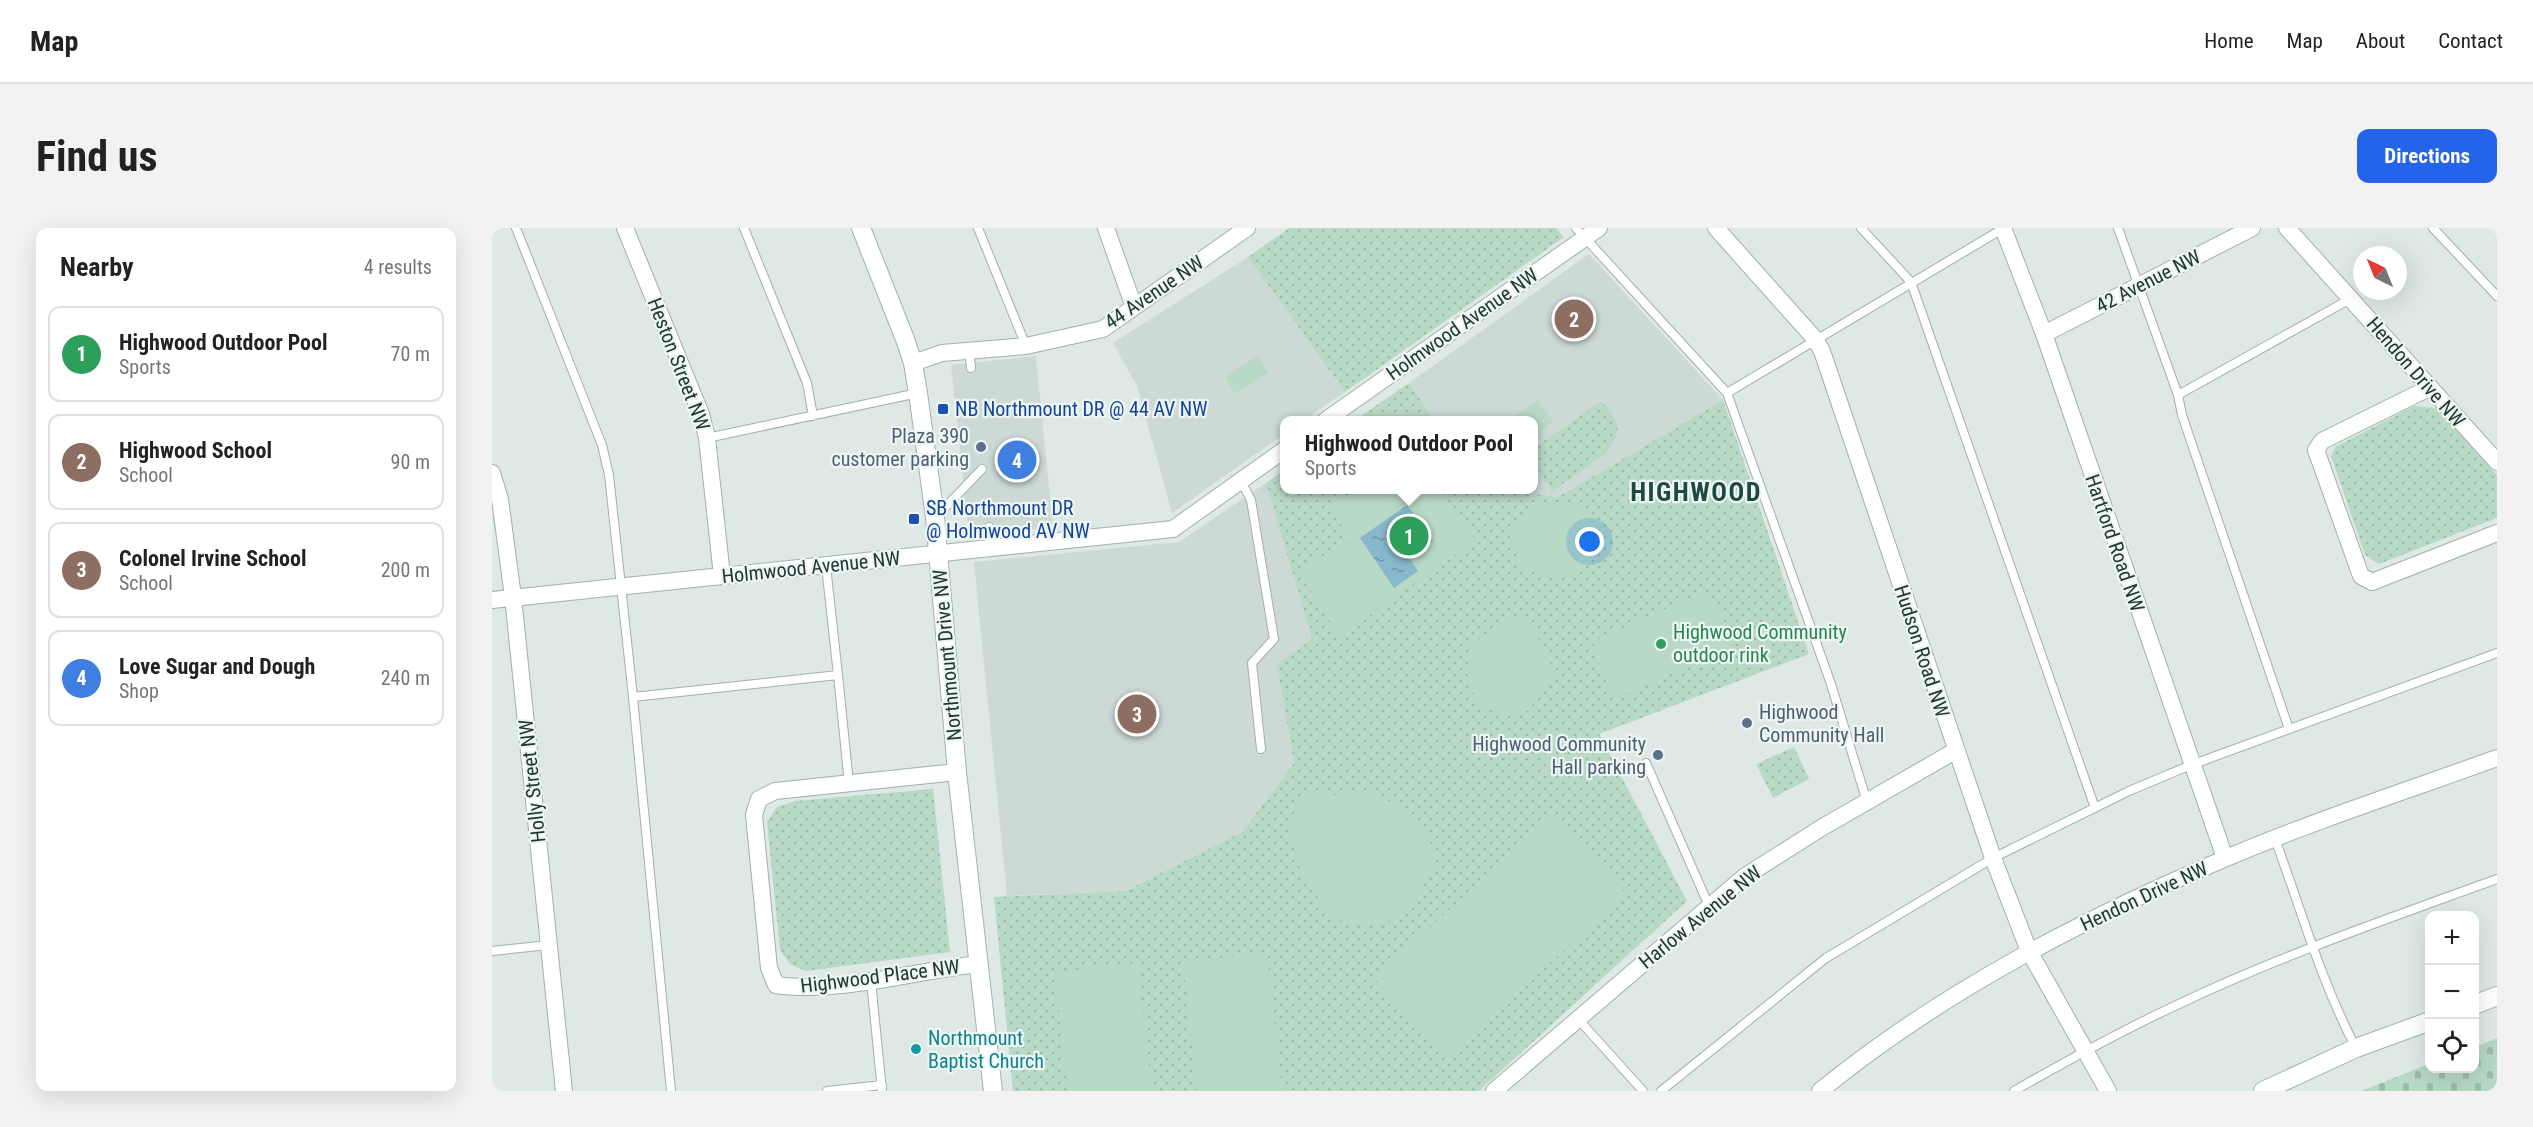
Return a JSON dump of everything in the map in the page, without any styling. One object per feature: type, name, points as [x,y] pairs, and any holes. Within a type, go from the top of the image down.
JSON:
[{"type":"street","name":"Heston Street NW","points":[[625,228],[701,414],[707,438],[722,576]]},
{"type":"street","name":"Northmount Drive NW","points":[[861,228],[913,363],[918,393],[939,554],[957,772],[993,1091]]},
{"type":"street","points":[[1106,228],[1134,308]]},
{"type":"street","name":"44 Avenue NW","points":[[913,363],[942,353],[1026,346],[1103,329],[1246,228]]},
{"type":"street","name":"Hudson Road NW","points":[[1716,228],[1815,339],[1822,351],[1955,751],[1993,858],[2029,951],[2108,1091]]},
{"type":"street","name":"Hartford Road NW","points":[[2004,228],[2044,334],[2225,858]]},
{"type":"street","name":"42 Avenue NW","points":[[2044,334],[2252,228]]},
{"type":"street","name":"Hendon Drive NW","points":[[2287,228],[2497,462]]},
{"type":"street","name":"Holmwood Avenue NW","points":[[1332,416],[1587,231]]},
{"type":"street","points":[[2429,388],[2322,441],[2316,450],[2361,576],[2372,582],[2497,533]]},
{"type":"street","name":"Holmwood Avenue NW","points":[[492,600],[1173,529],[1280,453]]},
{"type":"street","name":"Holly Street NW","points":[[492,473],[500,499],[513,597],[564,1091]]},
{"type":"street","name":"Harlow Avenue NW","points":[[1494,1091],[1744,878],[1955,751]]},
{"type":"street","name":"Hendon Drive NW","points":[[1820,1091],[1908,1025],[2029,951],[2225,858],[2497,758]]},
{"type":"street","name":"Highwood Place NW","points":[[957,772],[775,790],[759,799],[754,815],[769,968],[776,985],[795,987],[871,981],[978,964]]},
{"type":"street","points":[[2479,1003],[2497,996]]},
{"type":"street","points":[[2264,1091],[2356,1048],[2425,1023]]},
{"type":"lane","points":[[516,228],[602,444],[609,476],[671,1091]]},
{"type":"lane","points":[[744,228],[807,383],[813,416]]},
{"type":"lane","points":[[978,228],[1026,346]]},
{"type":"lane","points":[[1861,228],[1911,282],[2095,808]]},
{"type":"lane","points":[[1728,393],[2004,228]]},
{"type":"lane","points":[[2118,228],[2178,395],[2182,416],[2289,729]]},
{"type":"lane","points":[[2433,228],[2497,296]]},
{"type":"lane","points":[[1587,231],[1728,393],[1831,684],[1867,802]]},
{"type":"lane","points":[[2178,395],[2352,298]]},
{"type":"lane","points":[[969,350],[971,368]]},
{"type":"lane","points":[[707,438],[918,393]]},
{"type":"lane","points":[[935,517],[982,469]]},
{"type":"lane","points":[[1241,481],[1251,500],[1274,639],[1252,663],[1261,749]]},
{"type":"lane","points":[[988,527],[991,549]]},
{"type":"lane","points":[[826,566],[849,784]]},
{"type":"lane","points":[[1661,1091],[1826,958],[1993,858],[2095,808],[2191,765],[2497,653]]},
{"type":"lane","points":[[633,697],[838,675]]},
{"type":"lane","points":[[1646,763],[1709,906]]},
{"type":"lane","points":[[2275,839],[2345,1028],[2356,1048]]},
{"type":"lane","points":[[2014,1091],[2085,1050],[2181,1003],[2314,946],[2497,879]]},
{"type":"lane","points":[[492,951],[549,945]]},
{"type":"lane","points":[[827,1091],[882,1088],[871,981]]},
{"type":"lane","points":[[1579,1020],[1643,1091]]},
{"type":"shaded area","points":[[1589,254],[1723,400],[1558,497],[1535,494],[1538,494],[1538,416],[1431,416],[1409,383]]},
{"type":"shaded area","points":[[1248,257],[1345,392],[1310,416],[1280,416],[1280,437],[1172,513],[1137,386],[1113,343]]},
{"type":"shaded area","points":[[1036,356],[1053,528],[969,535],[951,365]]},
{"type":"shaded area","points":[[1266,483],[1312,639],[1277,664],[1294,763],[1242,832],[1124,891],[1007,896],[974,562],[1179,542]]},
{"type":"green space","points":[[1289,228],[1556,228],[1564,237],[1345,392],[1248,257]]},
{"type":"green space","points":[[1257,356],[1268,372],[1236,394],[1225,378]]},
{"type":"green space","points":[[1409,383],[1431,416],[1361,416]]},
{"type":"green space","points":[[1538,400],[1553,422],[1538,433],[1538,416],[1515,416]]},
{"type":"green space","points":[[1723,400],[1809,654],[1599,734],[1687,901],[1479,1091],[1013,1091],[994,897],[1125,891],[1242,832],[1294,763],[1277,664],[1312,639],[1266,483],[1280,473],[1280,494],[1535,494],[1558,497]]},
{"type":"green space","points":[[1602,401],[1616,421],[1617,431],[1606,451],[1584,470],[1552,491],[1538,470],[1538,445]]},
{"type":"green space","points":[[2414,406],[2437,408],[2497,475],[2497,518],[2379,564],[2365,555],[2331,456],[2335,447]]},
{"type":"green space","points":[[1349,494],[1443,494],[1476,540],[1339,637],[1298,570],[1348,542],[1341,533],[1345,530],[1329,508]]},
{"type":"green space","points":[[1535,504],[1576,506],[1590,515],[1598,533],[1596,554],[1579,574],[1558,578],[1522,568],[1510,538],[1510,532],[1517,520]]},
{"type":"green space","name":"Highwood Community outdoor rink","points":[[1704,592],[1712,597],[1731,636],[1725,649],[1619,698],[1611,693],[1592,648],[1596,640]]},
{"type":"green space","points":[[1509,616],[1530,622],[1555,672],[1543,693],[1527,711],[1508,716],[1484,708],[1470,689],[1467,670],[1470,646]]},
{"type":"green space","points":[[1794,747],[1809,779],[1773,798],[1756,764]]},
{"type":"green space","points":[[933,789],[950,952],[806,971],[790,964],[780,950],[767,822],[777,807],[795,801]]},
{"type":"green space","points":[[1368,790],[1411,813],[1429,835],[1434,862],[1419,895],[1390,921],[1359,925],[1333,919],[1301,873],[1296,850],[1285,825],[1309,792],[1336,795]]},
{"type":"green space","points":[[1554,814],[1626,894],[1446,1058],[1374,978]]},
{"type":"green space","points":[[1267,953],[1282,1091],[1197,1091],[1183,962]]},
{"type":"green space","points":[[1138,963],[1152,1091],[1067,1091],[1055,972]]},
{"type":"green space","points":[[2497,1038],[2497,1091],[2361,1091],[2425,1066],[2425,1073],[2479,1073],[2479,1045]]},
{"type":"water","points":[[1407,505],[1433,541],[1421,549],[1406,528],[1394,536],[1418,571],[1394,588],[1360,538]]},
{"type":"place","name":"Highwood School","points":[[1574,319]]},
{"type":"place","name":"NB Northmount DR @ 44 AV NW","points":[[943,409]]},
{"type":"place","name":"Plaza 390 customer parking","points":[[981,447]]},
{"type":"place","name":"Love Sugar and Dough","points":[[1017,460]]},
{"type":"place","name":"SB Northmount DR @ Holmwood AV NW","points":[[914,519]]},
{"type":"place","name":"Highwood Outdoor Pool","points":[[1409,536]]},
{"type":"place","name":"Highwood Community outdoor rink","points":[[1661,644]]},
{"type":"place","name":"Colonel Irvine School","points":[[1137,714]]},
{"type":"place","name":"Highwood Community Hall","points":[[1747,723]]},
{"type":"place","name":"Highwood Community Hall parking","points":[[1658,755]]},
{"type":"place","name":"Northmount Baptist Church","points":[[916,1049]]},
{"type":"district","name":"HIGHWOOD","points":[[1696,492]]}]
